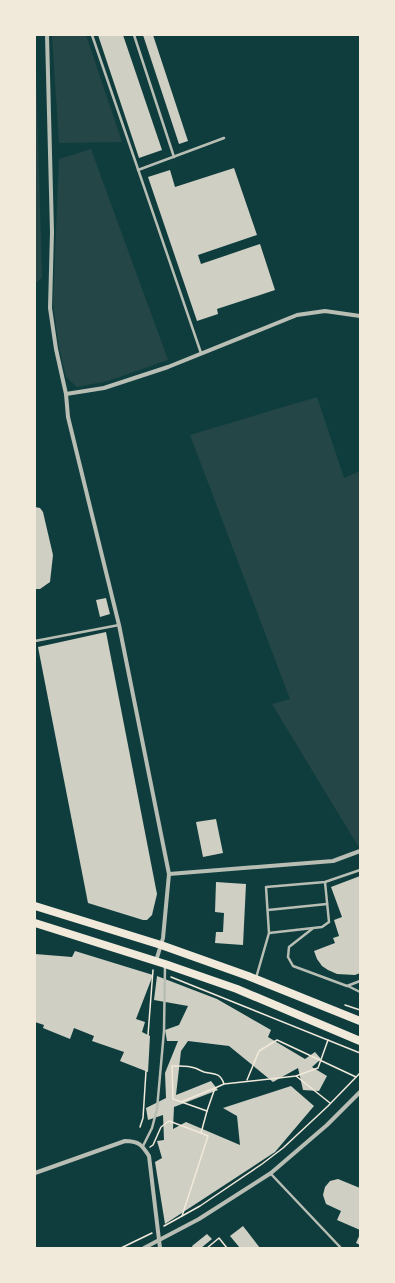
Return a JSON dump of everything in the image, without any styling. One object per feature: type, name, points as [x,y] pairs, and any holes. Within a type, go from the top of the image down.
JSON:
[{"type":"main road","points":[[35,906],[161,945],[256,979],[360,1021]]},
{"type":"main road","points":[[35,923],[156,961],[237,989],[360,1041]]},
{"type":"street","points":[[47,35],[52,232],[50,308],[56,349],[66,394],[68,417],[119,625],[169,874],[163,938],[156,961]]},
{"type":"street","points":[[66,394],[104,388],[168,367],[297,315],[325,311],[360,316]]},
{"type":"street","points":[[169,874],[333,861],[360,851]]},
{"type":"street","points":[[144,1248],[199,1219],[271,1173],[327,1125],[360,1092]]},
{"type":"street","points":[[35,1173],[125,1142],[134,1141],[144,1148],[149,1156],[160,1248]]},
{"type":"lane","points":[[92,35],[201,354]]},
{"type":"lane","points":[[134,35],[174,157]]},
{"type":"lane","points":[[138,170],[224,138]]},
{"type":"lane","points":[[35,642],[119,625]]},
{"type":"lane","points":[[256,979],[269,933],[266,887],[325,882],[360,870]]},
{"type":"lane","points":[[269,933],[312,929],[322,927],[329,922],[325,882]]},
{"type":"lane","points":[[268,910],[327,904]]},
{"type":"lane","points":[[312,929],[290,947],[288,957],[293,966],[360,992]]},
{"type":"lane","points":[[144,1148],[152,1128],[157,1109],[164,1032],[165,964]]},
{"type":"lane","points":[[347,986],[360,981]]},
{"type":"lane","points":[[271,1173],[341,1248]]},
{"type":"path","points":[[148,1035],[153,970],[360,1053]]},
{"type":"path","points":[[246,1081],[259,1051],[277,1040],[356,1077]]},
{"type":"path","points":[[182,1102],[224,1084],[296,1076],[318,1068],[328,1040]]},
{"type":"path","points":[[207,1111],[173,1099],[172,1066],[189,1066],[203,1072],[218,1074],[224,1084]]},
{"type":"path","points":[[140,1127],[143,1118],[146,1071]]},
{"type":"path","points":[[121,1248],[143,1239],[182,1216],[256,1168],[283,1148],[360,1073]]},
{"type":"path","points":[[296,1076],[330,1103]]},
{"type":"path","points":[[201,1133],[215,1088]]},
{"type":"path","points":[[144,1148],[153,1145],[161,1126],[169,1121],[208,1136],[182,1216]]},
{"type":"path","points":[[207,1248],[219,1238],[227,1248]]},
{"type":"shaded area","points":[[35,35],[42,277],[35,284]]},
{"type":"shaded area","points":[[52,35],[86,35],[122,142],[59,143]]},
{"type":"shaded area","points":[[91,149],[168,360],[108,381],[77,387],[66,377],[59,347],[53,305],[59,159]]},
{"type":"shaded area","points":[[317,397],[344,478],[360,471],[360,845],[358,846],[272,704],[290,699],[190,435]]},
{"type":"building","points":[[98,35],[123,35],[162,150],[139,158]]},
{"type":"building","points":[[143,35],[153,35],[188,141],[179,144]]},
{"type":"building","points":[[234,168],[257,235],[198,255],[201,264],[260,244],[275,290],[217,309],[218,314],[197,321],[148,177],[170,170],[175,187]]},
{"type":"building","points":[[35,507],[40,508],[43,512],[53,555],[50,582],[40,589],[35,589]]},
{"type":"building","points":[[106,598],[110,614],[100,617],[96,600]]},
{"type":"building","points":[[106,632],[157,894],[152,915],[147,920],[88,903],[38,647]]},
{"type":"building","points":[[216,819],[223,853],[203,857],[196,822]]},
{"type":"building","points":[[360,876],[360,973],[355,975],[337,974],[322,966],[314,951],[335,943],[333,938],[339,936],[334,920],[342,917],[331,887]]},
{"type":"building","points":[[216,882],[246,884],[243,945],[215,943],[216,932],[223,932],[224,913],[215,912]]},
{"type":"building","points":[[75,951],[153,975],[136,1019],[145,1022],[142,1032],[150,1036],[148,1072],[120,1061],[124,1052],[92,1041],[94,1036],[74,1028],[70,1039],[43,1028],[44,1025],[35,1022],[35,954],[72,957]]},
{"type":"building","points":[[157,976],[217,999],[271,1030],[268,1037],[305,1059],[315,1052],[321,1059],[312,1067],[327,1076],[319,1091],[303,1090],[298,1068],[273,1082],[229,1046],[188,1041],[181,1051],[176,1095],[211,1081],[218,1090],[174,1107],[173,1129],[186,1122],[240,1145],[237,1116],[223,1108],[291,1086],[314,1106],[275,1152],[165,1224],[155,1162],[162,1158],[157,1141],[164,1140],[163,1115],[148,1120],[146,1108],[166,1098],[165,1073],[178,1041],[167,1041],[165,1030],[179,1025],[188,1006],[154,1000]]},
{"type":"building","points":[[338,1179],[360,1188],[360,1230],[337,1220],[341,1211],[326,1204],[323,1195],[325,1187],[330,1181]]},
{"type":"building","points":[[243,1226],[260,1248],[240,1248],[230,1236]]},
{"type":"building","points":[[207,1234],[212,1239],[201,1248],[193,1248],[192,1246]]},
{"type":"building","points":[[360,1234],[360,1245],[356,1243]]}]
